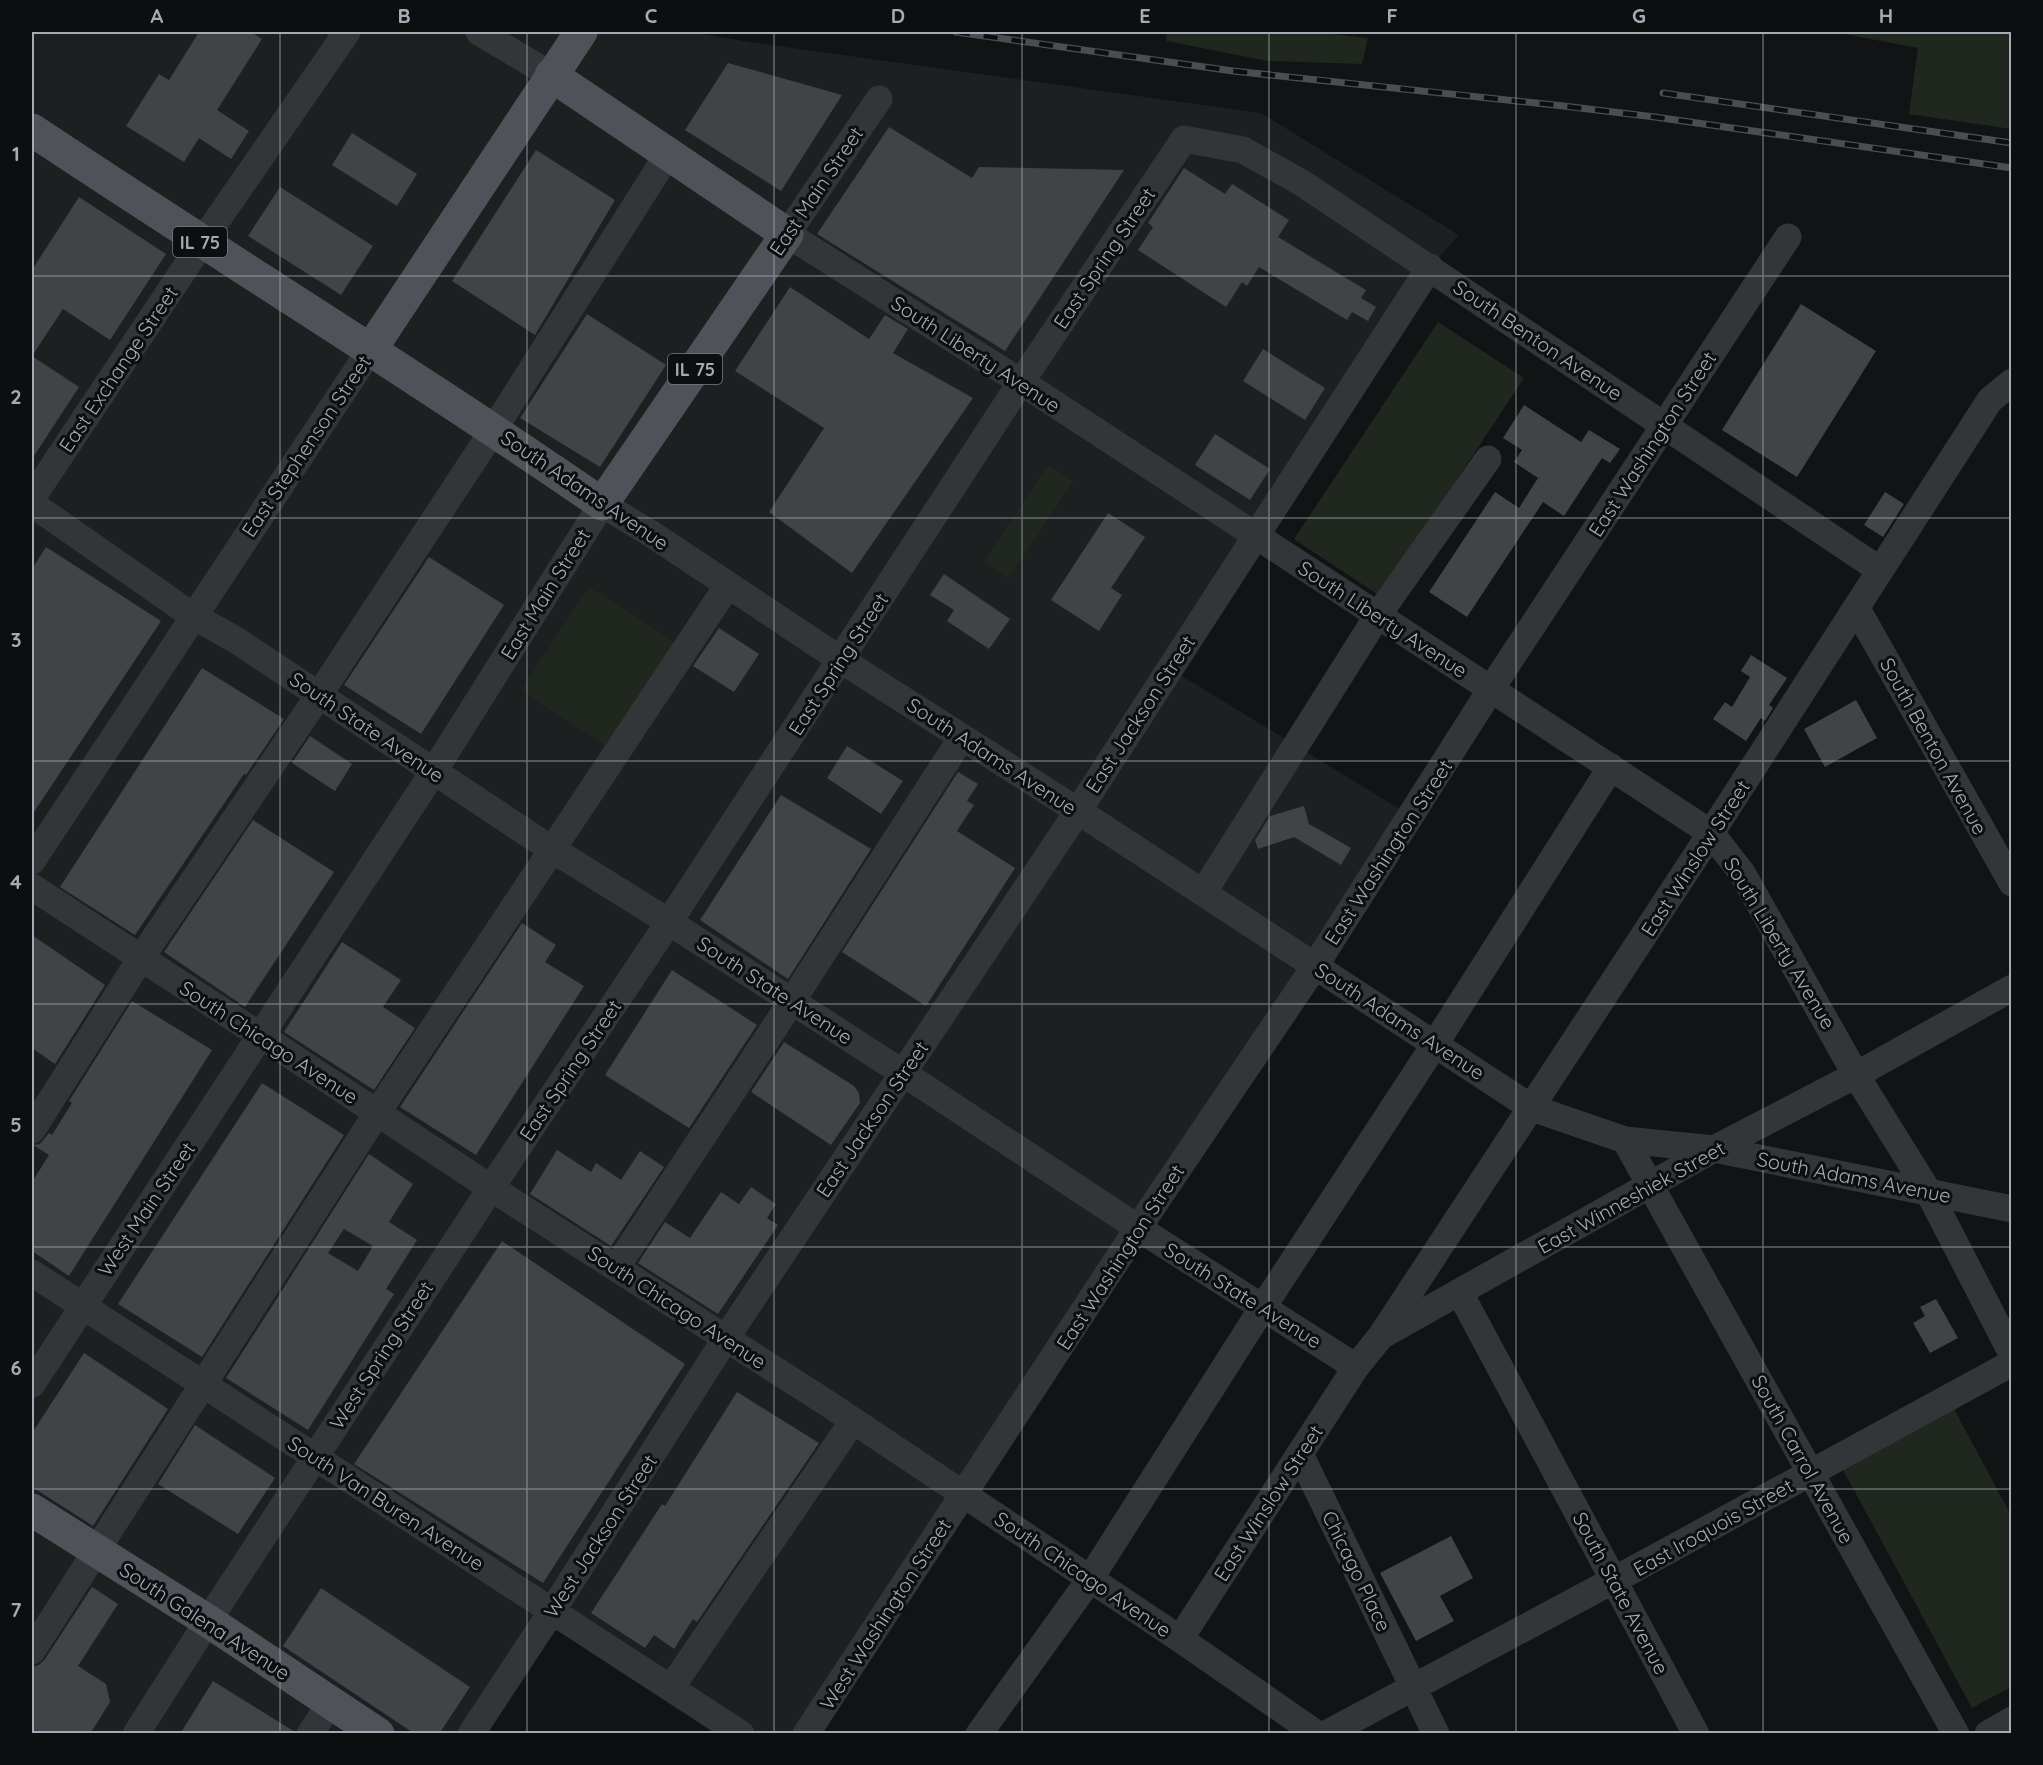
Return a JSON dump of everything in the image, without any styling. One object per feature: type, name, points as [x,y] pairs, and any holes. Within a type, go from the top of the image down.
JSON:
[{"type":"main road","name":"East Stephenson Street","points":[[370,349],[581,32]]},
{"type":"main road","name":"South Liberty Avenue","points":[[551,75],[787,234]]},
{"type":"main road","name":"IL 75","points":[[32,130],[202,243],[370,349]]},
{"type":"main road","name":"East Main Street","points":[[602,504],[787,234]]},
{"type":"main road","name":"South Adams Avenue","points":[[370,349],[494,429],[602,504]]},
{"type":"main road","name":"South Galena Avenue","points":[[32,1510],[208,1620],[378,1734]]},
{"type":"street","name":"East Exchange Street","points":[[32,498],[202,243],[347,32]]},
{"type":"street","points":[[479,32],[551,75]]},
{"type":"street","name":"East Main Street","points":[[787,234],[879,99]]},
{"type":"street","name":"South Benton Avenue","points":[[1184,139],[1243,150],[1302,183],[1431,267],[1880,570]]},
{"type":"street","name":"East Spring Street","points":[[490,1188],[669,922],[1021,382],[1184,139]]},
{"type":"street","points":[[32,1130],[141,958],[319,695],[494,429],[668,154]]},
{"type":"street","name":"South Liberty Avenue","points":[[787,234],[1021,382],[1712,833],[1742,873],[1856,1075],[1928,1191],[2012,1354]]},
{"type":"street","name":"East Washington Street","points":[[964,1494],[1138,1228],[1315,966],[1491,689],[1788,237]]},
{"type":"street","name":"East Jackson Street","points":[[726,1338],[1077,810],[1431,267]]},
{"type":"street","name":"East Stephenson Street","points":[[32,861],[370,349]]},
{"type":"street","name":"East Winslow Street","points":[[1381,1336],[1712,833],[1990,400],[2012,382]]},
{"type":"street","points":[[1203,893],[1378,615],[1488,459]]},
{"type":"street","name":"South State Avenue","points":[[32,504],[193,616],[236,640],[552,849],[792,1001],[1138,1228],[1356,1366]]},
{"type":"street","name":"East Main Street","points":[[261,1036],[434,771],[602,504]]},
{"type":"street","name":"South Adams Avenue","points":[[602,504],[1077,810],[1532,1108],[1625,1140],[1714,1149],[2012,1209]]},
{"type":"street","points":[[32,1651],[377,1113],[728,585]]},
{"type":"street","name":"South Benton Avenue","points":[[1857,609],[2012,883]]},
{"type":"street","points":[[616,1268],[962,737]]},
{"type":"street","points":[[980,1734],[1090,1579],[1611,767]]},
{"type":"street","name":"South Chicago Avenue","points":[[32,887],[490,1188],[726,1338],[964,1494],[1317,1734]]},
{"type":"street","name":"East Winneshiek Street","points":[[1356,1366],[1381,1336],[1714,1149],[1856,1075],[2012,988]]},
{"type":"street","name":"West Main Street","points":[[32,1384],[261,1036]]},
{"type":"street","points":[[1625,1140],[1650,1185]]},
{"type":"street","name":"South Carrol Avenue","points":[[1650,1185],[1956,1734]]},
{"type":"street","name":"West Spring Street","points":[[136,1734],[314,1456],[490,1188]]},
{"type":"street","name":"South Van Buren Avenue","points":[[32,1273],[741,1734]]},
{"type":"street","name":"South State Avenue","points":[[1460,1293],[1696,1734]]},
{"type":"street","name":"West Jackson Street","points":[[471,1734],[726,1338]]},
{"type":"street","name":"East Iroquois Street","points":[[1326,1734],[1413,1689],[2012,1363]]},
{"type":"street","name":"East Winslow Street","points":[[1180,1639],[1356,1366]]},
{"type":"street","points":[[671,1688],[853,1421]]},
{"type":"street","name":"Chicago Place","points":[[1300,1454],[1413,1689]]},
{"type":"street","name":"West Washington Street","points":[[806,1734],[964,1494]]},
{"type":"street","points":[[1413,1689],[1436,1734]]},
{"type":"street","points":[[310,1734],[331,1702]]},
{"type":"street","points":[[1988,1734],[2012,1720]]},
{"type":"shaded area","points":[[32,32],[692,32],[749,42],[1261,113],[1459,235],[1430,267],[1169,668],[1411,816],[806,1733],[741,1733],[552,1611],[471,1733],[32,1734]]},
{"type":"shaded area","points":[[1167,32],[1317,32],[1368,38],[1362,64],[1268,61],[1166,41]]},
{"type":"shaded area","points":[[1833,32],[2011,32],[2011,129],[1909,114],[1918,48]]},
{"type":"shaded area","points":[[1438,322],[1524,378],[1380,596],[1294,539]]},
{"type":"shaded area","points":[[1048,465],[1073,481],[1009,579],[984,563]]},
{"type":"shaded area","points":[[589,587],[677,644],[608,747],[521,690]]},
{"type":"shaded area","points":[[1953,1407],[2011,1515],[2011,1687],[1972,1708],[1842,1468]]},
{"type":"building","points":[[199,32],[251,32],[262,39],[217,110],[249,131],[231,159],[199,138],[184,162],[126,126],[159,74],[169,80]]},
{"type":"building","points":[[728,63],[842,95],[781,191],[685,130]]},
{"type":"building","points":[[889,127],[972,178],[979,167],[1124,170],[1005,351],[817,234]]},
{"type":"building","points":[[352,133],[417,174],[397,206],[332,165]]},
{"type":"building","points":[[536,150],[615,200],[535,335],[452,281]]},
{"type":"building","points":[[1184,168],[1225,194],[1232,184],[1289,220],[1278,237],[1366,290],[1361,298],[1376,307],[1368,321],[1352,312],[1347,320],[1259,267],[1247,286],[1242,282],[1226,307],[1138,250],[1153,227],[1148,223]]},
{"type":"building","points":[[280,187],[373,246],[341,295],[248,236]]},
{"type":"building","points":[[79,197],[166,254],[110,340],[63,309],[32,356],[32,270]]},
{"type":"building","points":[[790,287],[869,339],[885,315],[908,329],[893,353],[973,398],[852,573],[769,512],[824,428],[735,371]]},
{"type":"building","points":[[1801,304],[1876,351],[1797,477],[1722,430]]},
{"type":"building","points":[[587,314],[666,365],[600,467],[520,418]]},
{"type":"building","points":[[1263,349],[1325,388],[1305,420],[1243,381]]},
{"type":"building","points":[[32,356],[79,387],[32,459]]},
{"type":"building","points":[[1524,405],[1581,442],[1589,430],[1620,449],[1610,463],[1602,458],[1564,516],[1543,502],[1467,617],[1429,592],[1495,492],[1519,508],[1538,478],[1514,462],[1522,450],[1503,438]]},
{"type":"building","points":[[1215,434],[1270,469],[1250,500],[1195,465]]},
{"type":"building","points":[[1885,492],[1904,504],[1883,537],[1864,525]]},
{"type":"building","points":[[1108,513],[1145,537],[1111,588],[1122,595],[1099,631],[1051,600]]},
{"type":"building","points":[[46,547],[161,621],[32,815],[32,569]]},
{"type":"building","points":[[429,557],[504,605],[421,734],[344,685]]},
{"type":"building","points":[[944,574],[1010,619],[989,649],[947,621],[954,610],[930,595]]},
{"type":"building","points":[[719,628],[759,654],[734,692],[693,666]]},
{"type":"building","points":[[1751,655],[1787,678],[1769,705],[1773,708],[1765,721],[1761,718],[1746,741],[1713,719],[1725,702],[1732,707],[1750,677],[1741,671]]},
{"type":"building","points":[[202,668],[284,719],[135,935],[60,887]]},
{"type":"building","points":[[1856,700],[1877,738],[1825,767],[1804,729]]},
{"type":"building","points":[[310,736],[352,764],[335,791],[292,763]]},
{"type":"building","points":[[847,746],[903,781],[881,814],[827,778]]},
{"type":"building","points":[[958,772],[978,784],[967,801],[974,805],[957,831],[1015,868],[926,1006],[842,952]]},
{"type":"building","points":[[781,795],[871,849],[788,979],[700,920]]},
{"type":"building","points":[[1304,806],[1309,824],[1351,848],[1341,865],[1294,837],[1258,849],[1255,840],[1270,816]]},
{"type":"building","points":[[253,820],[334,872],[245,1007],[164,952]]},
{"type":"building","points":[[522,923],[556,945],[545,962],[584,986],[476,1155],[400,1107]]},
{"type":"building","points":[[32,935],[105,985],[55,1064],[32,1048]]},
{"type":"building","points":[[342,942],[401,980],[383,1007],[415,1028],[374,1090],[284,1032]]},
{"type":"building","points":[[672,970],[757,1025],[689,1128],[605,1075]]},
{"type":"building","points":[[132,1001],[212,1050],[69,1276],[32,1251],[32,1182],[49,1155],[33,1145],[40,1144],[49,1133],[52,1135],[72,1103],[69,1101]]},
{"type":"building","points":[[784,1042],[854,1086],[859,1093],[860,1103],[831,1145],[751,1092]]},
{"type":"building","points":[[262,1083],[344,1135],[202,1357],[118,1304]]},
{"type":"building","points":[[557,1150],[591,1172],[596,1163],[621,1180],[640,1151],[664,1167],[611,1246],[530,1194]]},
{"type":"building","points":[[369,1154],[413,1184],[389,1222],[417,1240],[386,1289],[394,1294],[308,1430],[226,1378]],"holes":[[[344,1229],[373,1246],[358,1271],[328,1253]]]},
{"type":"building","points":[[751,1187],[776,1204],[767,1218],[778,1225],[718,1314],[638,1263],[665,1222],[690,1238],[721,1192],[739,1204]]},
{"type":"building","points":[[502,1241],[685,1364],[543,1583],[354,1464]]},
{"type":"building","points":[[1936,1299],[1958,1338],[1930,1353],[1913,1323],[1925,1316],[1920,1307]]},
{"type":"building","points":[[84,1353],[168,1409],[93,1526],[32,1487],[32,1433]]},
{"type":"building","points":[[737,1392],[819,1443],[697,1622],[693,1619],[674,1649],[654,1635],[645,1648],[591,1613],[662,1504],[665,1506]]},
{"type":"building","points":[[195,1425],[275,1478],[238,1534],[158,1484]]},
{"type":"building","points":[[1451,1536],[1473,1578],[1440,1596],[1454,1621],[1416,1641],[1380,1573]]},
{"type":"building","points":[[92,1587],[118,1604],[78,1666],[106,1684],[110,1702],[90,1734],[32,1734],[32,1667],[39,1665],[45,1659]]},
{"type":"building","points":[[321,1588],[470,1687],[439,1734],[415,1734],[283,1646]]},
{"type":"building","points":[[213,1681],[295,1732],[294,1734],[180,1734]]},
{"type":"railway","points":[[956,32],[1233,71],[1655,117],[2012,168]]},
{"type":"railway","points":[[1663,93],[2012,143]]}]
